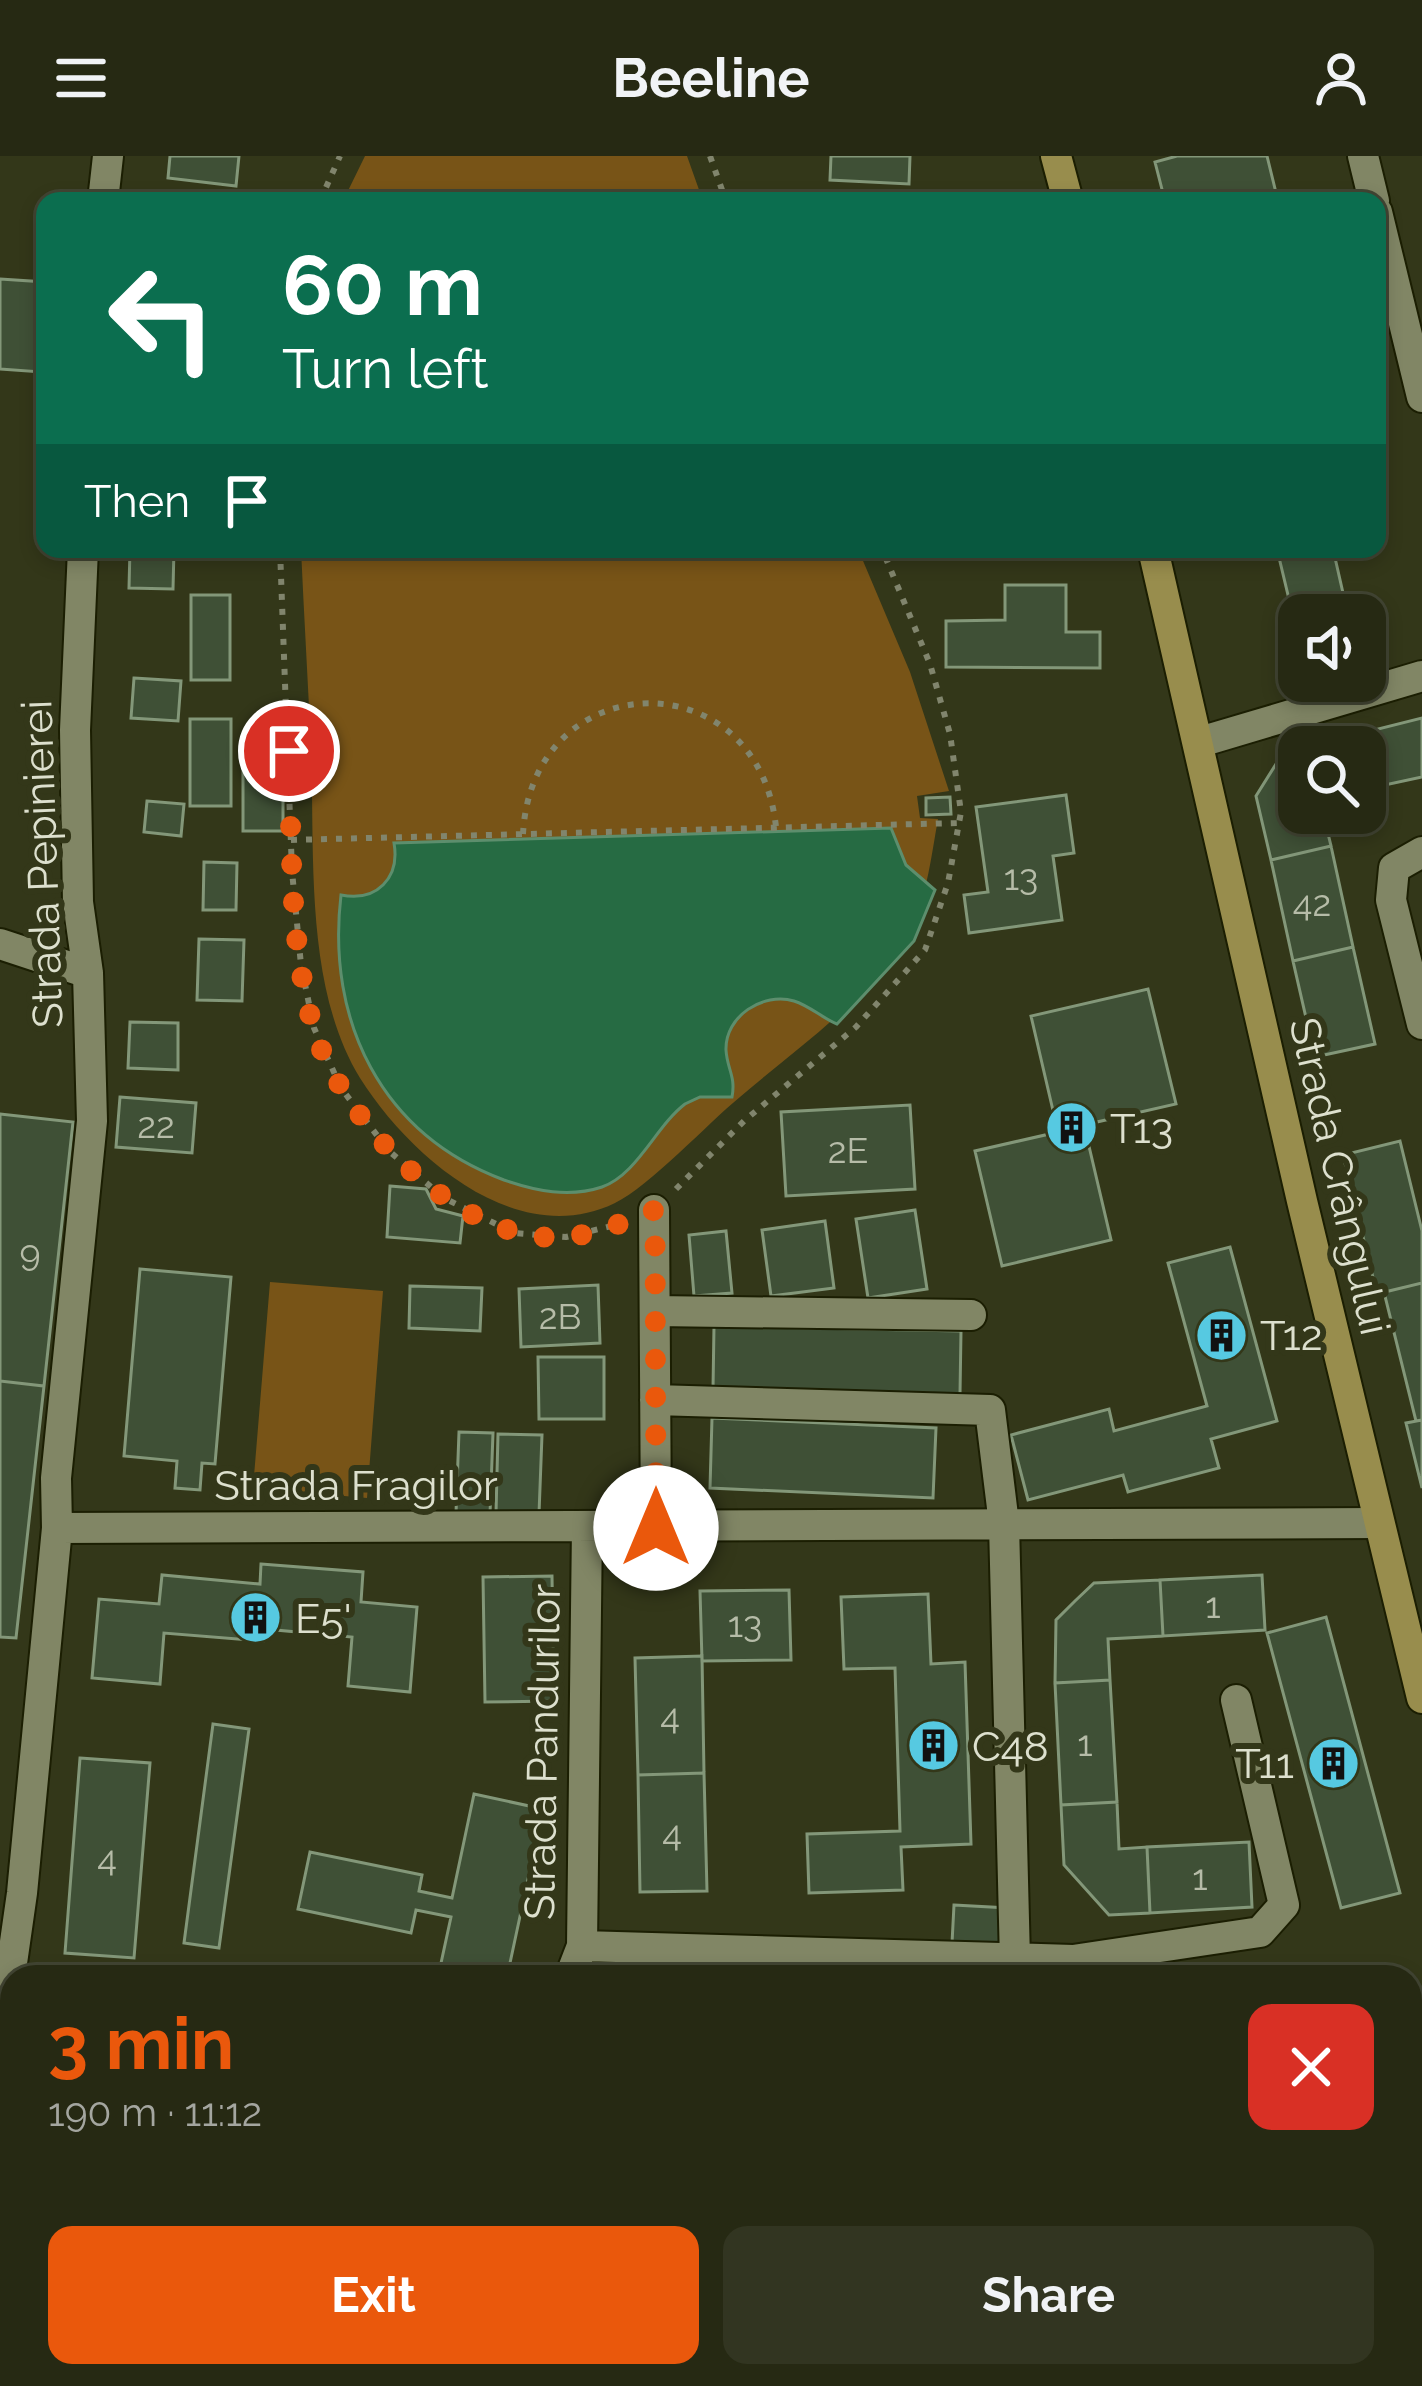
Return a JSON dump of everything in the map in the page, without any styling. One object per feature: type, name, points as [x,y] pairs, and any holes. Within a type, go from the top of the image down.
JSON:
[{"type":"main road","points":[[1056,156],[1066,192]]},
{"type":"main road","name":"Strada Crângului","points":[[1155,558],[1379,1523],[1414,1636],[1422,1698]]},
{"type":"street","points":[[104,192],[108,156]]},
{"type":"street","points":[[1363,156],[1372,192]]},
{"type":"street","points":[[1386,249],[1422,397]]},
{"type":"street","name":"Strada Pepinierei","points":[[6,1965],[56,1528],[56,1478],[92,1121],[88,973],[78,902],[75,730],[83,558]]},
{"type":"street","points":[[1200,742],[1422,676]]},
{"type":"street","points":[[1422,852],[1394,868],[1391,900],[1422,1024]]},
{"type":"street","points":[[0,944],[88,973]]},
{"type":"street","points":[[655,1210],[656,1528]]},
{"type":"street","points":[[655,1311],[971,1316]]},
{"type":"street","points":[[655,1400],[991,1411],[1004,1524],[1015,1960]]},
{"type":"street","name":"Strada Fragilor","points":[[56,1528],[1379,1523]]},
{"type":"street","name":"Strada Pandurilor","points":[[575,1965],[582,1946],[587,1526]]},
{"type":"street","points":[[582,1946],[1073,1960],[1260,1932],[1283,1905],[1237,1700]]},
{"type":"path","points":[[324,192],[340,156]]},
{"type":"path","points":[[710,156],[723,192]]},
{"type":"path","points":[[280,558],[291,840],[302,965],[314,1028],[341,1088],[389,1151],[444,1198],[514,1233],[566,1237],[655,1210],[744,1121],[856,1027],[925,950],[948,883],[961,812],[950,734],[930,664],[885,558]]},
{"type":"path","points":[[523,834],[530,787],[555,745],[592,716],[639,703],[690,709],[735,735],[765,777],[776,827]]},
{"type":"path","points":[[291,840],[959,823]]},
{"type":"shaded area","points":[[365,156],[687,156],[700,192],[347,192]]},
{"type":"shaded area","points":[[301,558],[862,558],[910,672],[949,791],[917,796],[920,818],[938,819],[927,882],[904,941],[869,985],[629,1195],[578,1215],[541,1215],[504,1205],[469,1188],[436,1164],[381,1108],[342,1042],[329,1003],[316,918]]},
{"type":"shaded area","points":[[891,828],[906,865],[935,890],[914,941],[837,1024],[794,1001],[770,1000],[748,1009],[727,1038],[732,1097],[700,1097],[685,1104],[626,1172],[602,1187],[565,1193],[540,1190],[461,1160],[394,1103],[371,1068],[354,1028],[343,986],[341,895],[365,895],[383,885],[393,867],[394,843]]},
{"type":"shaded area","points":[[270,1282],[383,1291],[367,1498],[253,1488]]},
{"type":"building","points":[[170,156],[239,156],[236,186],[168,178]]},
{"type":"building","points":[[831,156],[910,156],[909,184],[830,180]]},
{"type":"building","points":[[1177,156],[1267,156],[1276,192],[1163,192],[1155,162]]},
{"type":"building","points":[[0,279],[36,281],[36,372],[0,369]]},
{"type":"building","points":[[130,558],[174,558],[173,589],[129,588]]},
{"type":"building","points":[[1279,558],[1335,558],[1343,594],[1288,594]]},
{"type":"building","points":[[1005,585],[1066,585],[1066,632],[1100,632],[1100,668],[946,667],[946,621],[1005,620]]},
{"type":"building","points":[[191,595],[230,595],[230,680],[191,680]]},
{"type":"building","points":[[134,678],[181,681],[178,721],[131,718]]},
{"type":"building","points":[[1422,718],[1422,777],[1386,785],[1386,727]]},
{"type":"building","points":[[190,719],[231,719],[231,806],[190,806]]},
{"type":"building","points":[[243,753],[283,753],[283,831],[243,831]]},
{"type":"building","points":[[1278,761],[1278,834],[1328,834],[1331,846],[1271,860],[1256,796]]},
{"type":"building","points":[[1066,795],[1074,853],[1053,856],[1062,920],[969,933],[964,895],[988,892],[976,807]]},
{"type":"building","points":[[950,797],[951,814],[926,815],[926,798]]},
{"type":"building","points":[[147,801],[184,804],[181,836],[144,832]]},
{"type":"building","points":[[1331,846],[1353,947],[1293,961],[1271,860]]},
{"type":"building","points":[[204,862],[237,863],[236,910],[203,910]]},
{"type":"building","points":[[199,939],[244,940],[242,1001],[197,1000]]},
{"type":"building","points":[[1353,947],[1375,1044],[1315,1057],[1293,961]]},
{"type":"building","name":"T13","points":[[1148,989],[1176,1104],[1084,1125],[1111,1240],[1002,1266],[975,1151],[1058,1132],[1031,1016]]},
{"type":"building","points":[[130,1022],[178,1023],[178,1070],[128,1068]]},
{"type":"building","points":[[120,1097],[196,1103],[192,1153],[116,1147]]},
{"type":"building","points":[[910,1105],[915,1189],[786,1196],[781,1112]]},
{"type":"building","points":[[0,1114],[73,1122],[44,1386],[0,1381]]},
{"type":"building","points":[[1400,1141],[1422,1231],[1422,1283],[1377,1294],[1343,1155]]},
{"type":"building","points":[[390,1186],[426,1189],[436,1209],[463,1216],[460,1243],[387,1237]]},
{"type":"building","points":[[915,1210],[927,1289],[868,1298],[856,1219]]},
{"type":"building","points":[[825,1221],[834,1288],[771,1296],[762,1230]]},
{"type":"building","points":[[726,1231],[732,1293],[694,1296],[689,1235]]},
{"type":"building","name":"T12","points":[[1230,1247],[1277,1421],[1211,1439],[1219,1468],[1128,1492],[1123,1475],[1028,1500],[1011,1435],[1109,1409],[1114,1431],[1207,1406],[1168,1263]]},
{"type":"building","points":[[140,1269],[231,1277],[215,1464],[202,1463],[200,1490],[175,1488],[177,1461],[124,1456]]},
{"type":"building","points":[[1422,1283],[1422,1420],[1416,1421],[1384,1292]]},
{"type":"building","points":[[598,1285],[600,1343],[521,1347],[519,1289]]},
{"type":"building","points":[[410,1286],[482,1288],[480,1331],[409,1328]]},
{"type":"building","points":[[714,1326],[961,1331],[960,1394],[713,1389]]},
{"type":"building","points":[[538,1357],[604,1357],[604,1419],[539,1419]]},
{"type":"building","points":[[0,1381],[44,1386],[16,1638],[0,1637]]},
{"type":"building","points":[[712,1418],[936,1428],[933,1498],[710,1488]]},
{"type":"building","points":[[1422,1420],[1422,1488],[1406,1423]]},
{"type":"building","points":[[459,1432],[493,1433],[490,1514],[456,1513]]},
{"type":"building","points":[[498,1434],[542,1435],[539,1514],[496,1513]]},
{"type":"building","name":"E5'","points":[[261,1564],[363,1572],[361,1602],[417,1607],[410,1692],[348,1686],[352,1637],[264,1629],[263,1641],[164,1633],[160,1684],[92,1678],[99,1599],[159,1604],[162,1575],[260,1584]]},
{"type":"building","points":[[1262,1575],[1265,1630],[1163,1636],[1160,1580]]},
{"type":"building","points":[[552,1576],[554,1701],[485,1702],[483,1577]]},
{"type":"building","points":[[1160,1580],[1163,1636],[1108,1639],[1110,1680],[1055,1683],[1056,1620],[1075,1601],[1094,1583]]},
{"type":"building","points":[[789,1590],[791,1660],[702,1661],[700,1591]]},
{"type":"building","name":"C48","points":[[928,1594],[931,1664],[965,1662],[971,1844],[901,1847],[903,1890],[809,1893],[807,1834],[900,1831],[895,1668],[844,1669],[841,1597]]},
{"type":"building","name":"T11","points":[[1326,1617],[1400,1893],[1341,1908],[1267,1633]]},
{"type":"building","points":[[702,1656],[704,1773],[638,1775],[635,1658]]},
{"type":"building","points":[[1110,1680],[1117,1802],[1061,1805],[1055,1683]]},
{"type":"building","points":[[213,1724],[249,1729],[219,1948],[184,1943]]},
{"type":"building","points":[[80,1758],[150,1763],[134,1958],[65,1953]]},
{"type":"building","points":[[704,1773],[707,1891],[640,1892],[638,1775]]},
{"type":"building","points":[[474,1794],[543,1809],[510,1965],[441,1965],[451,1917],[416,1910],[411,1933],[298,1909],[310,1852],[422,1875],[419,1891],[452,1898]]},
{"type":"building","points":[[1117,1802],[1119,1849],[1147,1847],[1150,1913],[1109,1915],[1064,1865],[1061,1805]]},
{"type":"building","points":[[1249,1842],[1252,1907],[1150,1913],[1147,1847]]},
{"type":"building","points":[[954,1905],[1008,1908],[1006,1946],[952,1943]]},
{"type":"place","name":"T13","points":[[1071,1128]]},
{"type":"place","name":"T12","points":[[1221,1335]]},
{"type":"place","name":"E5'","points":[[256,1618]]},
{"type":"place","name":"C48","points":[[933,1746]]},
{"type":"place","name":"T11","points":[[1333,1763]]},
{"type":"route","points":[[289,751],[292,871],[314,1028],[341,1088],[389,1151],[444,1198],[514,1233],[566,1237],[655,1210],[656,1528]]}]
